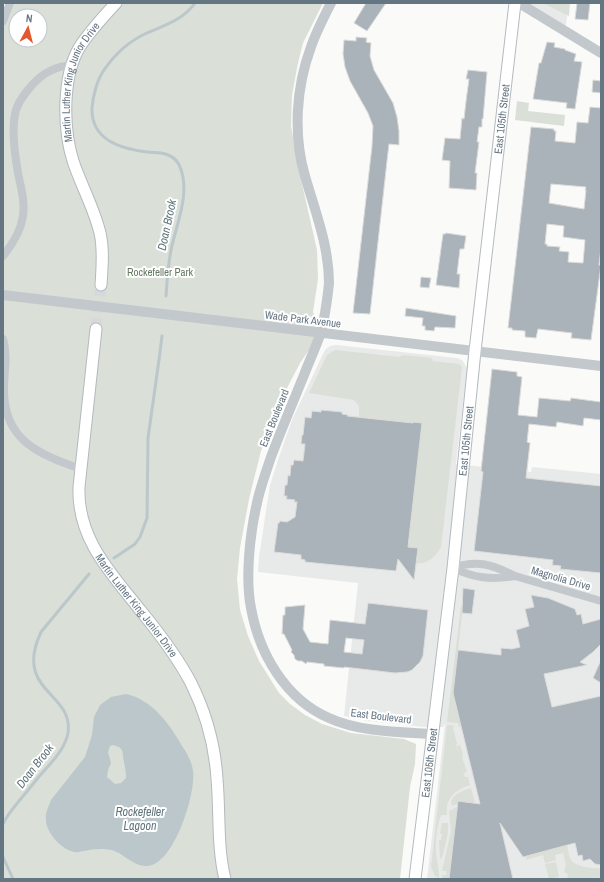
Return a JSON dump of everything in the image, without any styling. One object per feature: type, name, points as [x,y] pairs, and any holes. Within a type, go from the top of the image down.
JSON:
[{"type":"main road","name":"Martin Luther King Junior Drive","points":[[101,284],[102,246],[100,233],[73,160],[66,128],[66,109],[72,65],[82,44],[100,20],[116,3]]},
{"type":"main road","name":"East 105th Street","points":[[415,879],[453,568],[474,351],[515,3]]},
{"type":"main road","name":"Martin Luther King Junior Drive","points":[[96,329],[81,469],[79,507],[94,547],[109,572],[142,612],[180,664],[191,683],[206,720],[216,770],[220,847],[225,879]]},
{"type":"street","points":[[3,22],[10,3]]},
{"type":"street","name":"East Boulevard","points":[[331,3],[318,30],[305,65],[299,95],[298,118],[298,144],[304,175],[322,232],[326,251],[328,283],[321,333],[271,457],[257,501],[252,532],[249,576],[251,608],[256,630],[265,652],[278,675],[293,693],[315,711],[343,724],[400,732],[432,734]]},
{"type":"street","points":[[519,3],[601,53]]},
{"type":"street","points":[[3,256],[16,236],[23,217],[24,201],[16,165],[14,136],[14,118],[16,109],[24,94],[43,75],[60,66],[72,65]]},
{"type":"street","name":"Wade Park Avenue","points":[[3,296],[601,366]]},
{"type":"street","points":[[3,339],[7,357],[4,388],[5,410],[12,428],[17,434],[38,450],[81,469]]},
{"type":"street","name":"Magnolia Drive","points":[[453,568],[465,563],[489,565],[502,569],[515,576],[601,601]]},
{"type":"street","name":"Magnolia Drive","points":[[453,568],[470,575],[489,578],[515,576]]},
{"type":"shaded area","points":[[519,3],[569,3],[565,31]]},
{"type":"shaded area","points":[[336,345],[457,358],[462,360],[467,368],[456,464],[531,472],[532,467],[601,474],[601,879],[427,879],[445,724],[443,727],[424,727],[368,721],[344,716],[358,583],[258,572],[270,485],[279,457],[292,420],[325,350],[330,346]]},
{"type":"green space","name":"Rockefeller Park","points":[[10,3],[323,3],[303,43],[292,95],[291,126],[299,171],[317,250],[318,279],[313,312],[321,333],[300,363],[284,394],[261,451],[249,499],[240,548],[237,579],[240,610],[248,636],[259,661],[279,693],[290,704],[305,715],[322,724],[351,733],[404,739],[416,744],[415,764],[410,787],[400,879],[3,879],[3,21],[8,8],[8,48],[48,48],[48,8],[8,8]]},
{"type":"green space","points":[[543,3],[570,3],[569,16]]},
{"type":"green space","points":[[517,101],[529,103],[528,111],[565,115],[564,126],[515,120]]},
{"type":"green space","points":[[335,350],[400,357],[402,355],[432,358],[433,361],[459,364],[462,367],[441,547],[434,557],[424,563],[416,563],[408,547],[421,423],[359,417],[359,406],[354,400],[309,393],[327,355]]},
{"type":"green space","points":[[461,606],[463,607],[453,693],[461,726],[459,727],[458,723],[447,722]]},
{"type":"green space","points":[[447,725],[455,726],[453,728],[457,744],[456,746],[460,745],[467,772],[463,773],[465,777],[468,777],[470,785],[460,789],[449,799],[447,815],[441,815],[437,829],[436,843],[439,878],[435,876],[431,867]]},
{"type":"green space","points":[[471,788],[475,803],[458,801],[458,804],[452,806],[451,801],[457,794]]},
{"type":"green space","points":[[457,807],[449,879],[442,879],[442,875],[446,875],[446,871],[442,871],[451,831],[449,811]]},
{"type":"green space","points":[[442,823],[448,823],[448,827],[442,858],[440,859],[439,840],[441,840],[442,834],[440,833]]},
{"type":"green space","points":[[567,845],[569,856],[574,863],[590,868],[601,868],[601,877],[595,879],[567,879],[568,874],[564,872],[566,865],[563,853],[555,855],[556,860],[545,863],[543,855],[526,860],[527,856]]},
{"type":"green space","points":[[556,862],[559,877],[549,879],[545,864]]},
{"type":"water","name":"Rockefeller Lagoon","points":[[126,694],[144,701],[152,707],[172,729],[190,761],[193,771],[191,794],[183,823],[169,850],[161,860],[152,865],[140,865],[108,849],[94,849],[77,852],[70,851],[52,836],[47,825],[46,815],[51,800],[85,757],[92,735],[94,717],[100,705],[111,697]],"holes":[[[113,745],[120,748],[122,751],[126,778],[121,783],[115,784],[107,777],[111,763],[108,752],[110,746]]]},
{"type":"building","points":[[366,3],[386,3],[367,31],[354,23]]},
{"type":"building","points":[[577,3],[590,3],[588,20],[575,19]]},
{"type":"building","points":[[356,37],[367,38],[366,42],[371,43],[370,56],[374,70],[393,103],[399,131],[399,145],[389,144],[370,314],[353,313],[373,126],[368,113],[350,81],[345,67],[343,54],[344,40],[356,41]]},
{"type":"building","points":[[547,42],[555,43],[554,47],[565,49],[576,54],[574,61],[582,62],[575,109],[566,108],[567,103],[533,99],[539,63],[541,63]]},
{"type":"building","points":[[468,70],[487,72],[482,127],[479,127],[477,142],[479,142],[475,173],[477,173],[476,190],[449,188],[450,161],[442,160],[445,138],[460,139],[469,79],[466,79]]},
{"type":"building","points":[[593,80],[601,81],[601,93],[592,92]]},
{"type":"building","points":[[590,107],[601,108],[601,248],[599,265],[601,265],[591,340],[571,338],[572,333],[538,329],[536,338],[525,337],[525,331],[512,330],[512,328],[508,328],[531,127],[554,129],[554,131],[556,131],[555,141],[575,143],[577,122],[588,123]],"holes":[[[551,184],[586,187],[584,209],[549,203]],[[547,224],[564,226],[563,237],[585,240],[583,263],[568,262],[569,252],[559,251],[560,247],[547,246],[547,244],[545,244]]]},
{"type":"building","points":[[446,233],[466,236],[464,249],[460,249],[457,274],[460,274],[459,288],[436,285],[443,234]]},
{"type":"building","points":[[421,277],[431,278],[429,288],[420,287]]},
{"type":"building","points":[[406,308],[456,316],[455,328],[435,327],[434,331],[425,330],[425,326],[422,326],[423,318],[405,316]]},
{"type":"building","points":[[492,369],[517,372],[517,376],[522,377],[518,415],[537,417],[539,398],[570,401],[571,398],[601,402],[601,420],[584,418],[583,426],[557,422],[556,427],[529,424],[527,442],[530,443],[526,478],[601,486],[601,573],[560,569],[561,566],[552,565],[553,560],[474,551]]},
{"type":"building","points":[[321,410],[342,412],[342,414],[348,415],[347,416],[422,423],[408,547],[418,548],[414,580],[398,559],[396,571],[305,562],[305,560],[301,559],[301,555],[274,552],[278,523],[280,521],[287,522],[295,517],[297,502],[294,502],[295,500],[286,499],[287,496],[284,496],[285,485],[287,485],[288,475],[290,476],[291,465],[293,465],[294,460],[303,461],[305,444],[301,444],[305,417],[311,418],[312,411],[321,412]]},
{"type":"building","points":[[463,588],[475,590],[472,614],[462,613]]},
{"type":"building","points":[[531,595],[548,598],[575,609],[577,615],[581,614],[583,624],[601,619],[601,644],[580,662],[587,665],[544,674],[552,707],[601,696],[601,865],[595,864],[590,859],[583,861],[582,855],[578,856],[575,843],[523,857],[500,823],[513,879],[449,879],[458,801],[480,804],[453,693],[458,650],[501,655],[501,648],[512,649],[520,647],[516,630],[529,626],[525,609],[534,607]]},
{"type":"building","points":[[368,603],[428,610],[423,656],[420,662],[412,670],[395,673],[324,666],[324,664],[307,662],[306,664],[295,659],[284,634],[282,634],[285,607],[305,605],[303,629],[310,642],[328,644],[330,620],[365,624]],"holes":[[[346,638],[364,640],[362,654],[344,652]]]},
{"type":"building","points":[[601,660],[601,683],[593,678]]},
{"type":"waterway","name":"Doan Brook","points":[[166,296],[170,256],[182,209],[184,187],[180,167],[172,157],[163,153],[137,151],[109,141],[96,128],[92,108],[94,93],[99,78],[108,64],[118,53],[140,36],[179,18],[195,3]]},
{"type":"waterway","name":"Doan Brook","points":[[114,558],[135,544],[140,537],[147,518],[148,438],[162,336]]},
{"type":"waterway","name":"Doan Brook","points":[[3,824],[12,809],[58,755],[66,739],[68,733],[67,719],[62,708],[39,680],[34,667],[34,652],[41,632],[89,574]]},
{"type":"waterway","name":"Doan Brook","points":[[3,857],[13,879]]},
{"type":"tunnel","points":[[96,329],[101,285]]}]
